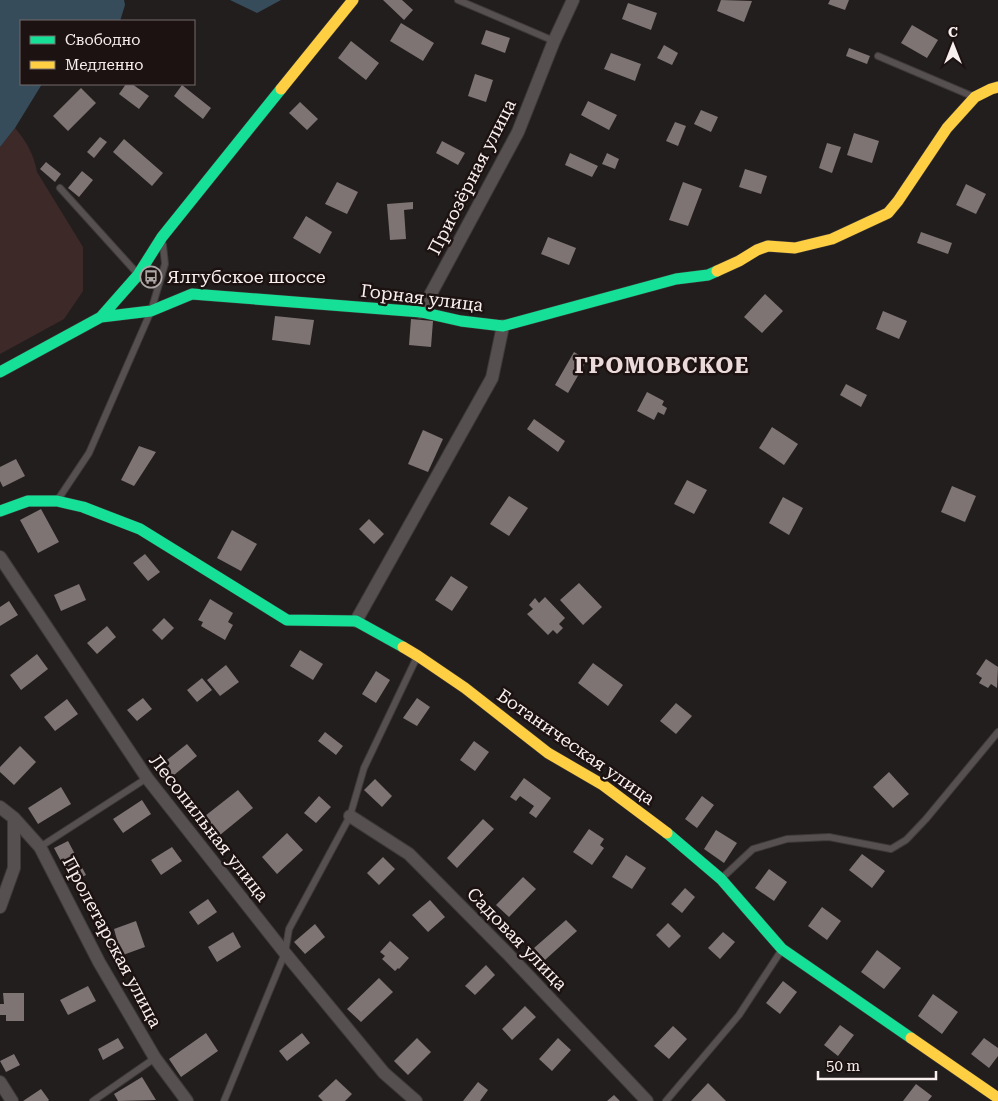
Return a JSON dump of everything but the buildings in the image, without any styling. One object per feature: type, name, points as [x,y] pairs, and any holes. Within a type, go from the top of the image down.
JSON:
[{"type":"street","points":[[0,372],[101,317],[138,275],[162,237],[353,0]]},
{"type":"street","name":"Приозёрная улица","points":[[421,312],[518,132],[572,0]]},
{"type":"street","points":[[976,97],[991,88],[998,87]]},
{"type":"street","name":"Горная улица","points":[[101,317],[151,311],[192,294],[421,312],[461,321],[503,326],[676,279],[708,275],[768,246],[794,248],[832,239],[888,213],[947,128],[976,97]]},
{"type":"street","name":"Горная улица","points":[[356,621],[492,378],[503,326]]},
{"type":"street","name":"Ботаническая улица","points":[[0,511],[28,501],[57,501],[83,507],[140,529],[287,620],[356,621],[418,656],[465,688],[548,753],[604,785],[676,840],[721,879],[782,949],[998,1098]]},
{"type":"street","name":"Лесопильная улица","points":[[0,557],[147,778],[285,954],[384,1073],[416,1101]]},
{"type":"street","name":"Пролетарская улица","points":[[0,806],[40,846],[99,962],[155,1058],[186,1101]]},
{"type":"street","name":"Садовая улица","points":[[350,816],[409,854],[507,953],[647,1101]]},
{"type":"street","points":[[0,907],[14,868],[14,818]]},
{"type":"street","points":[[0,1082],[12,1101]]},
{"type":"lane","points":[[458,0],[554,41]]},
{"type":"lane","points":[[878,56],[976,97]]},
{"type":"lane","points":[[60,188],[138,275]]},
{"type":"lane","points":[[57,501],[89,453],[151,311],[165,264],[162,237]]},
{"type":"lane","points":[[224,1101],[285,954],[290,929],[350,816],[364,768],[418,656]]},
{"type":"lane","points":[[721,879],[753,849],[787,839],[829,837],[891,849],[906,840],[926,820],[998,732]]},
{"type":"lane","points":[[40,846],[147,778]]},
{"type":"lane","points":[[666,1101],[739,1015],[782,949]]},
{"type":"lane","points":[[93,1101],[155,1058]]},
{"type":"shaded area","points":[[15,128],[29,149],[37,172],[83,247],[83,291],[64,319],[0,354],[0,147]]},
{"type":"water","points":[[0,0],[124,0],[125,5],[120,20],[20,20],[20,85],[41,85],[15,128],[0,147]]},
{"type":"water","points":[[230,0],[281,0],[257,13]]},
{"type":"traffic: fast","points":[[0,372],[101,317],[138,275],[162,237],[281,89]]},
{"type":"traffic: fast","points":[[101,317],[151,311],[192,294],[421,312],[461,321],[503,326],[676,279],[708,275],[717,271]]},
{"type":"traffic: fast","points":[[0,511],[28,501],[57,501],[83,507],[140,529],[287,620],[356,621],[403,647]]},
{"type":"traffic: fast","points":[[667,833],[721,879],[782,949],[911,1038]]},
{"type":"traffic: slow","points":[[281,89],[353,0]]},
{"type":"traffic: slow","points":[[717,271],[768,246],[795,248],[832,239],[888,213],[947,128],[975,97],[998,87]]},
{"type":"traffic: slow","points":[[403,647],[465,688],[548,753],[603,785],[667,833]]},
{"type":"traffic: slow","points":[[911,1038],[998,1098]]},
{"type":"place","name":"Ялгубское шоссе","points":[[151,277]]},
{"type":"district","name":"ГРОМОВСКОЕ","points":[[662,365]]}]
